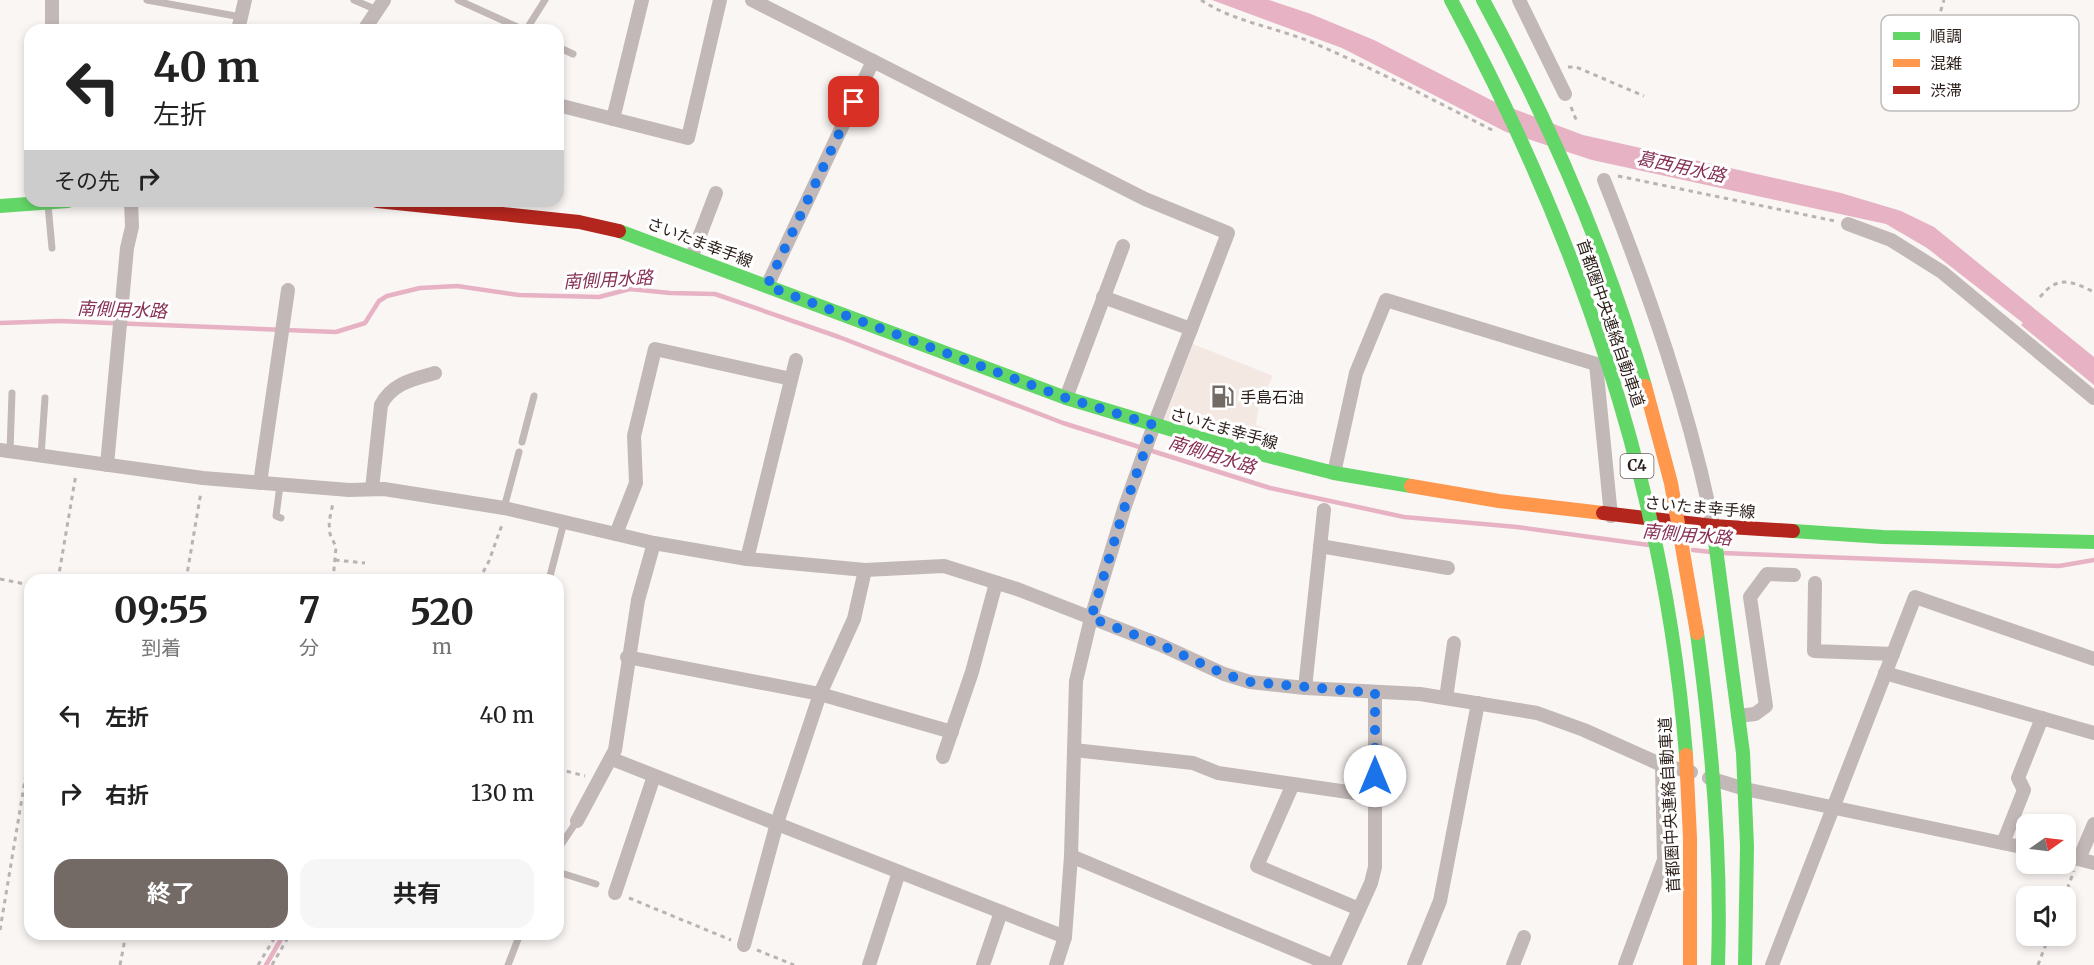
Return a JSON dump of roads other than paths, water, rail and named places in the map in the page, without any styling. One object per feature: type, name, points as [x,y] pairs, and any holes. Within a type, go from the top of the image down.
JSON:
[{"type":"main road","name":"首都圏中央連絡自動車道","points":[[1451,0],[1492,71],[1572,256],[1616,381],[1643,489],[1671,628],[1682,721],[1689,829],[1690,965]]},
{"type":"main road","name":"首都圏中央連絡自動車道","points":[[1483,0],[1540,110],[1582,211],[1624,322],[1671,482],[1688,568],[1706,706],[1715,807],[1718,965]]},
{"type":"main road","points":[[0,206],[24,204]]},
{"type":"main road","name":"さいたま幸手線","points":[[488,207],[506,208],[605,227],[692,256],[1066,398],[1154,425],[1334,473],[1499,501],[1611,516],[1713,526],[1883,537],[2094,542]]},
{"type":"main road","points":[[1713,526],[1732,650],[1747,828],[1745,965]]},
{"type":"main road","points":[[1718,965],[1730,928],[1747,828]]},
{"type":"street","points":[[52,0],[52,24]]},
{"type":"street","points":[[240,23],[245,0]]},
{"type":"street","points":[[613,119],[642,0]]},
{"type":"street","points":[[564,107],[688,138],[720,0]]},
{"type":"street","points":[[752,0],[1145,199],[1228,233],[1125,506],[1091,618],[1076,681],[1071,856],[1065,937],[1056,965]]},
{"type":"street","points":[[1519,0],[1565,94]]},
{"type":"street","points":[[368,24],[380,5]]},
{"type":"street","points":[[767,286],[873,61]]},
{"type":"street","points":[[1604,180],[1676,378],[1713,526]]},
{"type":"street","points":[[692,256],[716,193]]},
{"type":"street","points":[[107,465],[127,248],[132,227],[131,207]]},
{"type":"street","points":[[1848,224],[1891,240],[1942,272],[2094,398]]},
{"type":"street","points":[[1066,398],[1123,246]]},
{"type":"street","points":[[260,483],[288,290]]},
{"type":"street","points":[[1103,297],[1191,329]]},
{"type":"street","points":[[1334,473],[1356,373],[1386,300],[1596,364],[1611,516]]},
{"type":"street","points":[[616,534],[636,483],[634,436],[655,349],[791,379]]},
{"type":"street","points":[[747,560],[795,360]]},
{"type":"street","points":[[372,489],[381,405],[385,397],[412,378],[435,373]]},
{"type":"street","points":[[5,451],[203,478],[336,489],[384,489],[504,508],[654,543],[747,560],[865,570],[944,566],[1091,618],[1161,645],[1224,674],[1250,682],[1446,698],[1537,713],[1584,730],[1662,765],[1744,789],[2016,846]]},
{"type":"street","points":[[1305,688],[1324,510]]},
{"type":"street","points":[[577,821],[612,759],[638,600],[654,543]]},
{"type":"street","points":[[1320,546],[1448,568]]},
{"type":"street","points":[[744,945],[777,823],[820,694],[855,619],[865,570]]},
{"type":"street","points":[[1738,716],[1755,714],[1766,706],[1750,597],[1767,574],[1794,575]]},
{"type":"street","points":[[943,757],[972,672],[996,583]]},
{"type":"street","points":[[1815,583],[1814,651],[1893,654]]},
{"type":"street","points":[[1772,965],[1915,597],[2094,659]]},
{"type":"street","points":[[1446,698],[1454,643]]},
{"type":"street","points":[[627,657],[820,694],[952,732]]},
{"type":"street","points":[[1885,673],[2094,733]]},
{"type":"street","points":[[1071,856],[1332,965],[1359,909],[1375,867],[1375,693]]},
{"type":"street","points":[[1414,965],[1440,901],[1478,703]]},
{"type":"street","points":[[2003,843],[2024,790],[2018,778],[2042,718]]},
{"type":"street","points":[[1074,750],[1193,763],[1218,773],[1375,796]]},
{"type":"street","points":[[612,759],[1065,937]]},
{"type":"street","points":[[1626,965],[1664,860],[1662,765]]},
{"type":"street","points":[[615,892],[654,776]]},
{"type":"street","points":[[1293,784],[1257,866],[1359,909]]},
{"type":"street","points":[[2076,851],[2094,824]]},
{"type":"street","points":[[2076,858],[2094,863]]},
{"type":"street","points":[[869,965],[899,872]]},
{"type":"street","points":[[982,965],[1001,912]]},
{"type":"street","points":[[1513,965],[1524,937]]},
{"type":"lane","points":[[147,0],[240,23]]},
{"type":"lane","points":[[354,0],[380,5]]},
{"type":"lane","points":[[458,0],[512,24]]},
{"type":"lane","points":[[529,24],[545,0]]},
{"type":"lane","points":[[564,50],[573,54]]},
{"type":"lane","points":[[48,207],[52,248]]},
{"type":"lane","points":[[5,451],[12,393]]},
{"type":"lane","points":[[522,442],[534,396]]},
{"type":"lane","points":[[40,456],[45,398]]},
{"type":"lane","points":[[504,508],[519,452]]},
{"type":"lane","points":[[280,485],[276,516],[281,518]]},
{"type":"lane","points":[[551,574],[564,522]]},
{"type":"lane","points":[[564,840],[577,821]]},
{"type":"lane","points":[[564,874],[596,884]]},
{"type":"lane","points":[[508,965],[518,940]]},
{"type":"water","name":"葛西用水路","points":[[1212,0],[1269,0],[1311,14],[1374,40],[1493,101],[1583,135],[1841,193],[1901,211],[1934,227],[2094,357],[2094,385],[2021,325],[2023,323],[1927,248],[1886,224],[1592,160],[1506,132],[1342,48]]},
{"type":"waterway","name":"南側用水路","points":[[0,323],[59,321],[336,332],[365,323],[379,301],[387,296],[420,288],[457,286],[519,295],[599,297],[630,289],[715,294],[839,337],[1063,423],[1270,488],[1404,517],[1517,527],[1649,545]]},
{"type":"waterway","name":"南側用水路","points":[[1693,550],[1711,552]]},
{"type":"waterway","name":"南側用水路","points":[[1722,553],[2059,566],[2094,560]]},
{"type":"waterway","points":[[266,965],[281,940]]},
{"type":"place","name":"手島石油","points":[[1222,397]]}]
